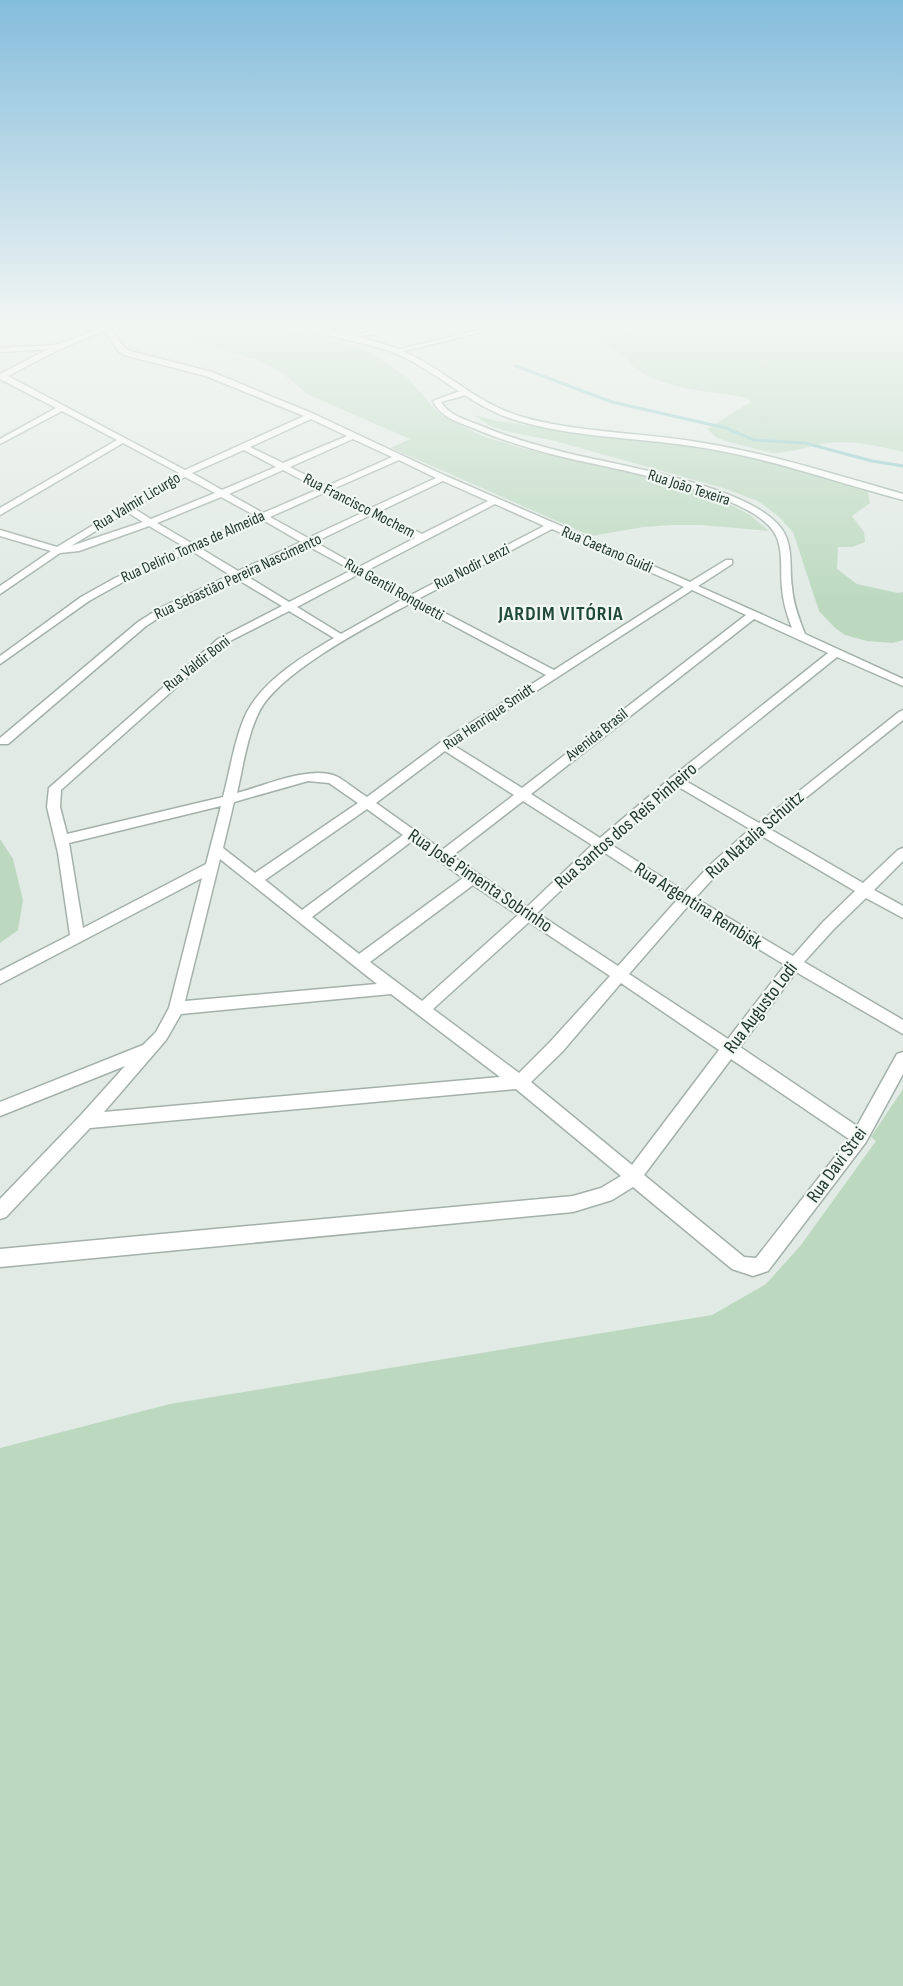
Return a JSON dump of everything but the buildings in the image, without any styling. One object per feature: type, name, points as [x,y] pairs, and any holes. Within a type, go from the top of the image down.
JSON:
[{"type":"street","points":[[0,442],[45,417]]},
{"type":"street","name":"Rua Gentil Ronquetti","points":[[78,417],[185,473],[410,599],[554,674]]},
{"type":"street","name":"Rua Valmir Licurgo","points":[[0,591],[58,550],[185,473],[309,417]]},
{"type":"street","name":"Rua Caetano Guidi","points":[[312,417],[494,501],[690,586],[903,683]]},
{"type":"street","name":"Rua João Texeira","points":[[454,417],[506,438],[699,488],[726,498],[765,518],[777,530],[781,539],[788,596],[800,636]]},
{"type":"street","points":[[516,417],[533,422],[732,451],[903,497]]},
{"type":"street","points":[[0,533],[58,550],[76,548],[151,522],[222,494],[353,436]]},
{"type":"street","points":[[0,512],[123,440]]},
{"type":"street","name":"Rua Francisco Mochem","points":[[243,446],[422,538]]},
{"type":"street","name":"Rua Delirio Tomas de Almeida","points":[[0,661],[102,588],[399,457]]},
{"type":"street","name":"Rua Sebastião Pereira Nascimento","points":[[4,741],[150,618],[443,478]]},
{"type":"street","name":"Rua Valdir Boni","points":[[77,936],[53,796],[55,788],[213,647],[494,501]]},
{"type":"street","points":[[127,508],[341,638]]},
{"type":"street","name":"Rua Nodir Lenzi","points":[[0,1211],[86,1121],[167,1027],[176,1008],[228,800],[248,725],[256,707],[272,689],[341,638],[410,599],[552,526]]},
{"type":"street","name":"Rua Henrique Smidt","points":[[255,880],[367,803],[445,745],[729,562]]},
{"type":"street","name":"Avenida Brasil","points":[[442,856],[753,615]]},
{"type":"street","name":"Rua Santos dos Reis Pinheiro","points":[[423,1009],[528,914],[600,845],[676,780],[836,652]]},
{"type":"street","name":"Rua Natalia Schuitz","points":[[519,1082],[540,1065],[715,868],[759,829],[903,714]]},
{"type":"street","name":"Rua Argentina Rembisk","points":[[445,745],[686,899],[903,1028]]},
{"type":"street","name":"Rua José Pimenta Sobrinho","points":[[62,840],[228,800],[317,775],[333,780],[473,878],[620,974],[860,1137]]},
{"type":"street","points":[[676,780],[903,913]]},
{"type":"street","points":[[302,917],[412,835]]},
{"type":"street","points":[[216,850],[359,962],[519,1082],[634,1175]]},
{"type":"street","name":"Rua Augusto Lodi","points":[[0,1258],[573,1204],[602,1198],[618,1190],[634,1175],[794,964],[864,890],[903,853]]},
{"type":"street","points":[[0,978],[211,867]]},
{"type":"street","points":[[359,962],[473,878]]},
{"type":"street","points":[[176,1008],[395,988]]},
{"type":"street","points":[[0,1109],[149,1050]]},
{"type":"street","name":"Rua Davi Strei","points":[[634,1175],[738,1263],[754,1268],[762,1265],[860,1137],[903,1059]]},
{"type":"street","points":[[86,1121],[519,1082]]},
{"type":"green space","points":[[359,417],[445,417],[482,436],[521,448],[685,486],[726,502],[750,515],[769,531],[701,525],[672,525],[644,527],[591,536],[391,448],[410,439]]},
{"type":"green space","points":[[476,417],[717,451],[772,463],[868,492],[870,503],[852,516],[864,532],[865,542],[852,547],[838,547],[837,569],[857,584],[898,593],[903,592],[903,640],[893,643],[867,641],[845,635],[834,627],[819,611],[793,532],[778,516],[758,501],[723,488],[555,441],[509,432],[490,426]]},
{"type":"green space","points":[[727,417],[903,417],[903,452],[842,442],[772,453],[725,441],[716,437],[707,429]]},
{"type":"green space","points":[[0,839],[13,859],[23,900],[18,930],[0,943]]},
{"type":"green space","points":[[903,1089],[903,1986],[0,1986],[0,1448],[170,1404],[712,1315],[766,1284],[801,1245],[876,1141],[871,1137]]},
{"type":"waterway","points":[[676,417],[726,428],[754,440],[805,443],[872,461],[903,466]]},
{"type":"district","name":"JARDIM VITÓRIA","points":[[561,614]]}]
